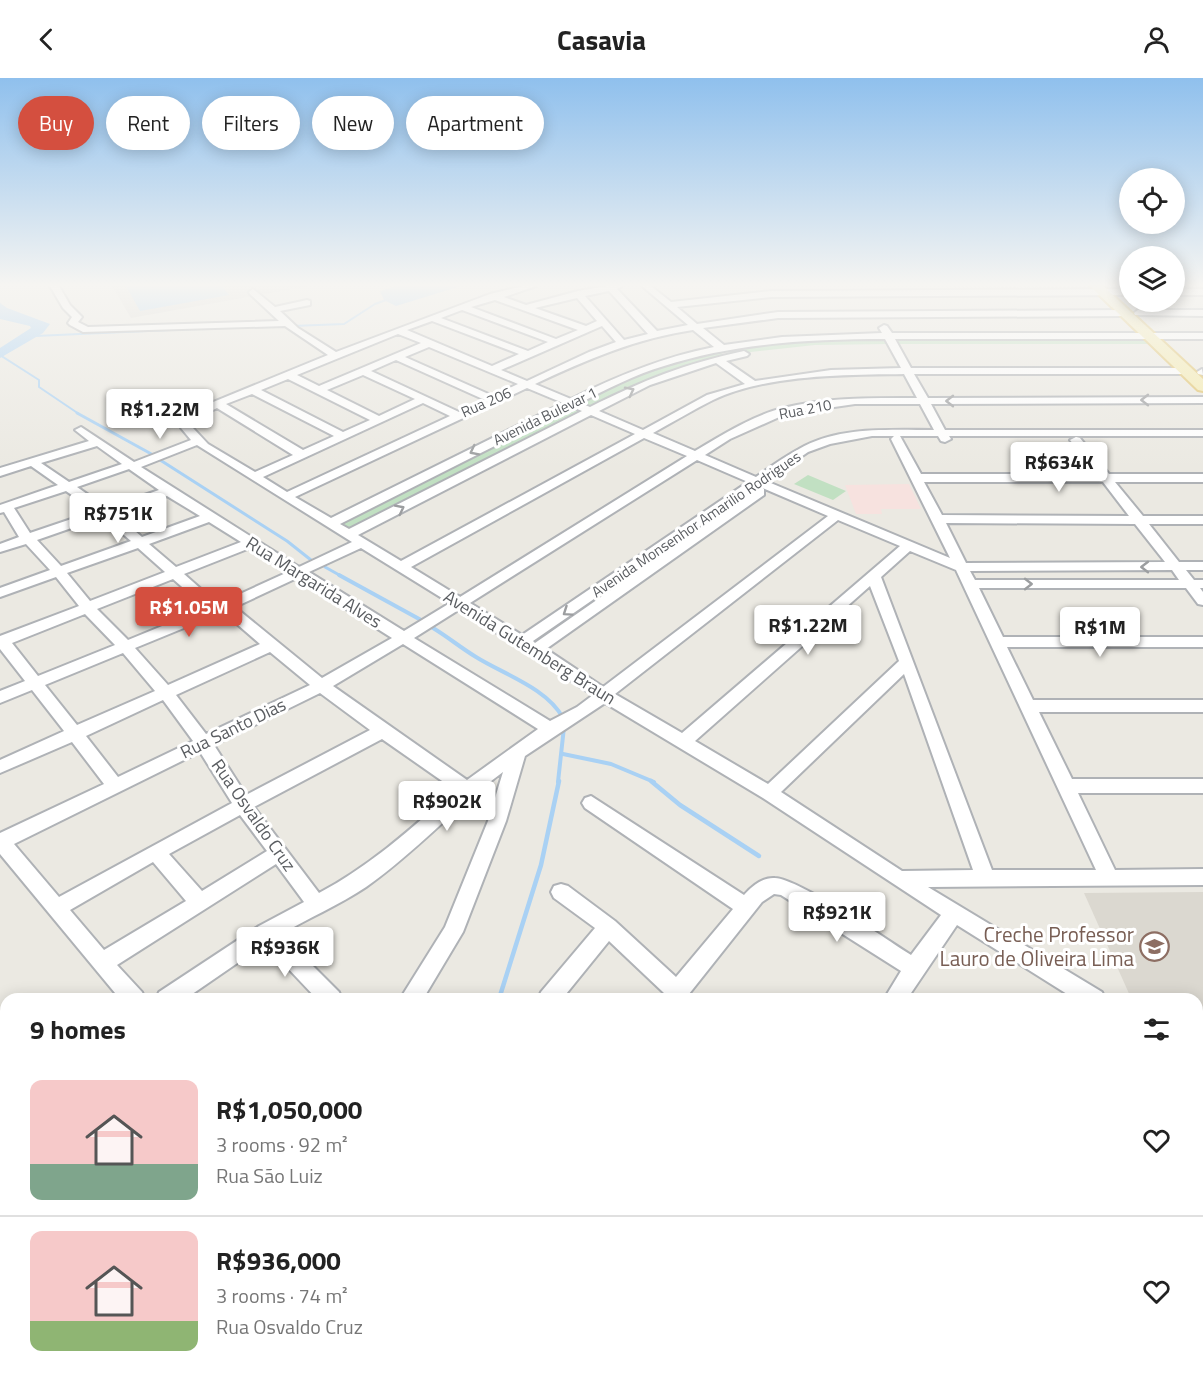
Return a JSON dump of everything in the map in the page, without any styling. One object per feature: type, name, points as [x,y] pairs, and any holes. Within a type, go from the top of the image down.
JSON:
[{"type":"main road","points":[[1166,347],[1203,387]]},
{"type":"main road","points":[[1169,347],[1203,372]]},
{"type":"street","points":[[321,347],[336,356]]},
{"type":"street","points":[[3,508],[198,441],[190,433],[188,424],[197,413],[360,347]]},
{"type":"street","points":[[318,390],[421,347]]},
{"type":"street","points":[[438,347],[529,383],[960,567],[1203,566]]},
{"type":"street","points":[[508,347],[527,354]]},
{"type":"street","points":[[494,369],[545,347]]},
{"type":"street","name":"Rua 206","points":[[285,497],[490,399],[612,347]]},
{"type":"street","points":[[719,347],[731,356]]},
{"type":"street","name":"Avenida Bulevar 1","points":[[329,524],[572,402],[645,368],[722,347]]},
{"type":"street","name":"Avenida Bulevar 1","points":[[0,697],[299,574],[355,539],[592,410],[661,377],[731,356],[817,347]]},
{"type":"street","points":[[895,347],[944,436]]},
{"type":"street","points":[[397,357],[490,399]]},
{"type":"street","points":[[718,360],[752,384]]},
{"type":"street","points":[[363,371],[457,415]]},
{"type":"street","points":[[400,567],[643,432],[711,397],[752,384],[777,378],[831,373],[1186,371]]},
{"type":"street","points":[[289,375],[379,420]]},
{"type":"street","points":[[253,390],[343,436]]},
{"type":"street","points":[[254,477],[424,399]]},
{"type":"street","name":"Rua 210","points":[[459,603],[695,455],[749,424],[784,411],[855,401],[1203,400]]},
{"type":"street","points":[[211,407],[302,455]]},
{"type":"street","name":"Rua Margarida Alves","points":[[81,430],[168,491],[550,729]]},
{"type":"street","name":"Avenida Monsenhor Amarilio Rodrigues","points":[[529,646],[712,528],[804,450],[827,441],[872,433],[1077,440],[1203,439]]},
{"type":"street","name":"Avenida Monsenhor Amarilio Rodrigues","points":[[763,483],[834,447],[855,442],[944,436],[1203,433]]},
{"type":"street","points":[[897,439],[970,584],[1109,876]]},
{"type":"street","points":[[1077,440],[1177,566],[1197,584],[1203,601]]},
{"type":"street","name":"Avenida Gutemberg Braun","points":[[198,441],[604,695],[770,793],[899,879],[1085,993]]},
{"type":"street","points":[[0,472],[98,442]]},
{"type":"street","points":[[32,462],[106,513],[177,573],[323,685],[380,732],[467,789]]},
{"type":"street","points":[[916,478],[1203,478]]},
{"type":"street","points":[[0,548],[168,491]]},
{"type":"street","name":"Rua Osvaldo Cruz","points":[[3,508],[88,609],[125,646],[166,693],[203,742],[243,806],[310,894],[315,905]]},
{"type":"street","points":[[176,993],[266,932],[359,881],[413,838],[467,789],[550,729],[583,711],[838,514]]},
{"type":"street","points":[[0,593],[210,517]]},
{"type":"street","points":[[938,519],[1203,520]]},
{"type":"street","points":[[115,785],[77,734],[1,642],[250,543]]},
{"type":"street","points":[[684,741],[909,545]]},
{"type":"street","points":[[874,577],[985,878]]},
{"type":"street","points":[[970,584],[1197,584]]},
{"type":"street","name":"Rua Santo Dias","points":[[0,842],[323,685],[459,603]]},
{"type":"street","points":[[997,642],[1203,642]]},
{"type":"street","points":[[0,766],[77,734],[270,646]]},
{"type":"street","points":[[770,793],[907,662]]},
{"type":"street","points":[[1027,706],[1203,706]]},
{"type":"street","points":[[57,908],[156,852],[380,732]]},
{"type":"street","points":[[415,993],[453,932],[498,821],[518,752]]},
{"type":"street","points":[[1065,786],[1203,786]]},
{"type":"street","points":[[591,803],[746,907]]},
{"type":"street","points":[[0,842],[129,993]]},
{"type":"street","points":[[156,852],[200,903]]},
{"type":"street","points":[[102,963],[279,853]]},
{"type":"street","points":[[899,879],[1203,877]]},
{"type":"street","points":[[677,993],[760,891],[773,885],[787,889],[914,968]]},
{"type":"street","points":[[561,892],[608,927],[673,993]]},
{"type":"street","points":[[899,993],[914,968],[955,913]]},
{"type":"street","points":[[554,993],[608,927]]},
{"type":"street","points":[[266,932],[325,993]]},
{"type":"shaded area","points":[[909,484],[921,509],[881,509],[882,514],[856,514],[845,485]]},
{"type":"shaded area","name":"Creche Professor Lauro de Oliveira Lima","points":[[1203,892],[1203,993],[1129,993],[1084,893]]},
{"type":"green space","points":[[735,347],[800,347],[733,354],[725,348]]},
{"type":"green space","points":[[717,350],[725,356],[662,374],[594,407],[579,401],[630,376]]},
{"type":"green space","points":[[573,405],[586,411],[353,531],[339,522]]},
{"type":"green space","points":[[808,475],[846,491],[833,500],[794,484]]},
{"type":"water","points":[[2,347],[20,347],[0,358],[0,348]]},
{"type":"waterway","points":[[0,355],[39,380],[39,387],[79,414]]},
{"type":"waterway","points":[[77,413],[155,456]]},
{"type":"waterway","points":[[157,458],[287,541],[311,560]]},
{"type":"waterway","points":[[325,567],[341,576]]},
{"type":"waterway","points":[[339,575],[421,620]]},
{"type":"waterway","points":[[433,628],[476,657],[536,690],[556,707],[563,718]]},
{"type":"waterway","points":[[558,782],[564,727]]},
{"type":"waterway","points":[[563,754],[611,764],[654,782]]},
{"type":"waterway","points":[[501,993],[541,865],[559,781]]},
{"type":"waterway","points":[[651,781],[680,805],[759,856]]},
{"type":"place","name":"Creche Professor Lauro de Oliveira Lima","points":[[1155,946]]}]
